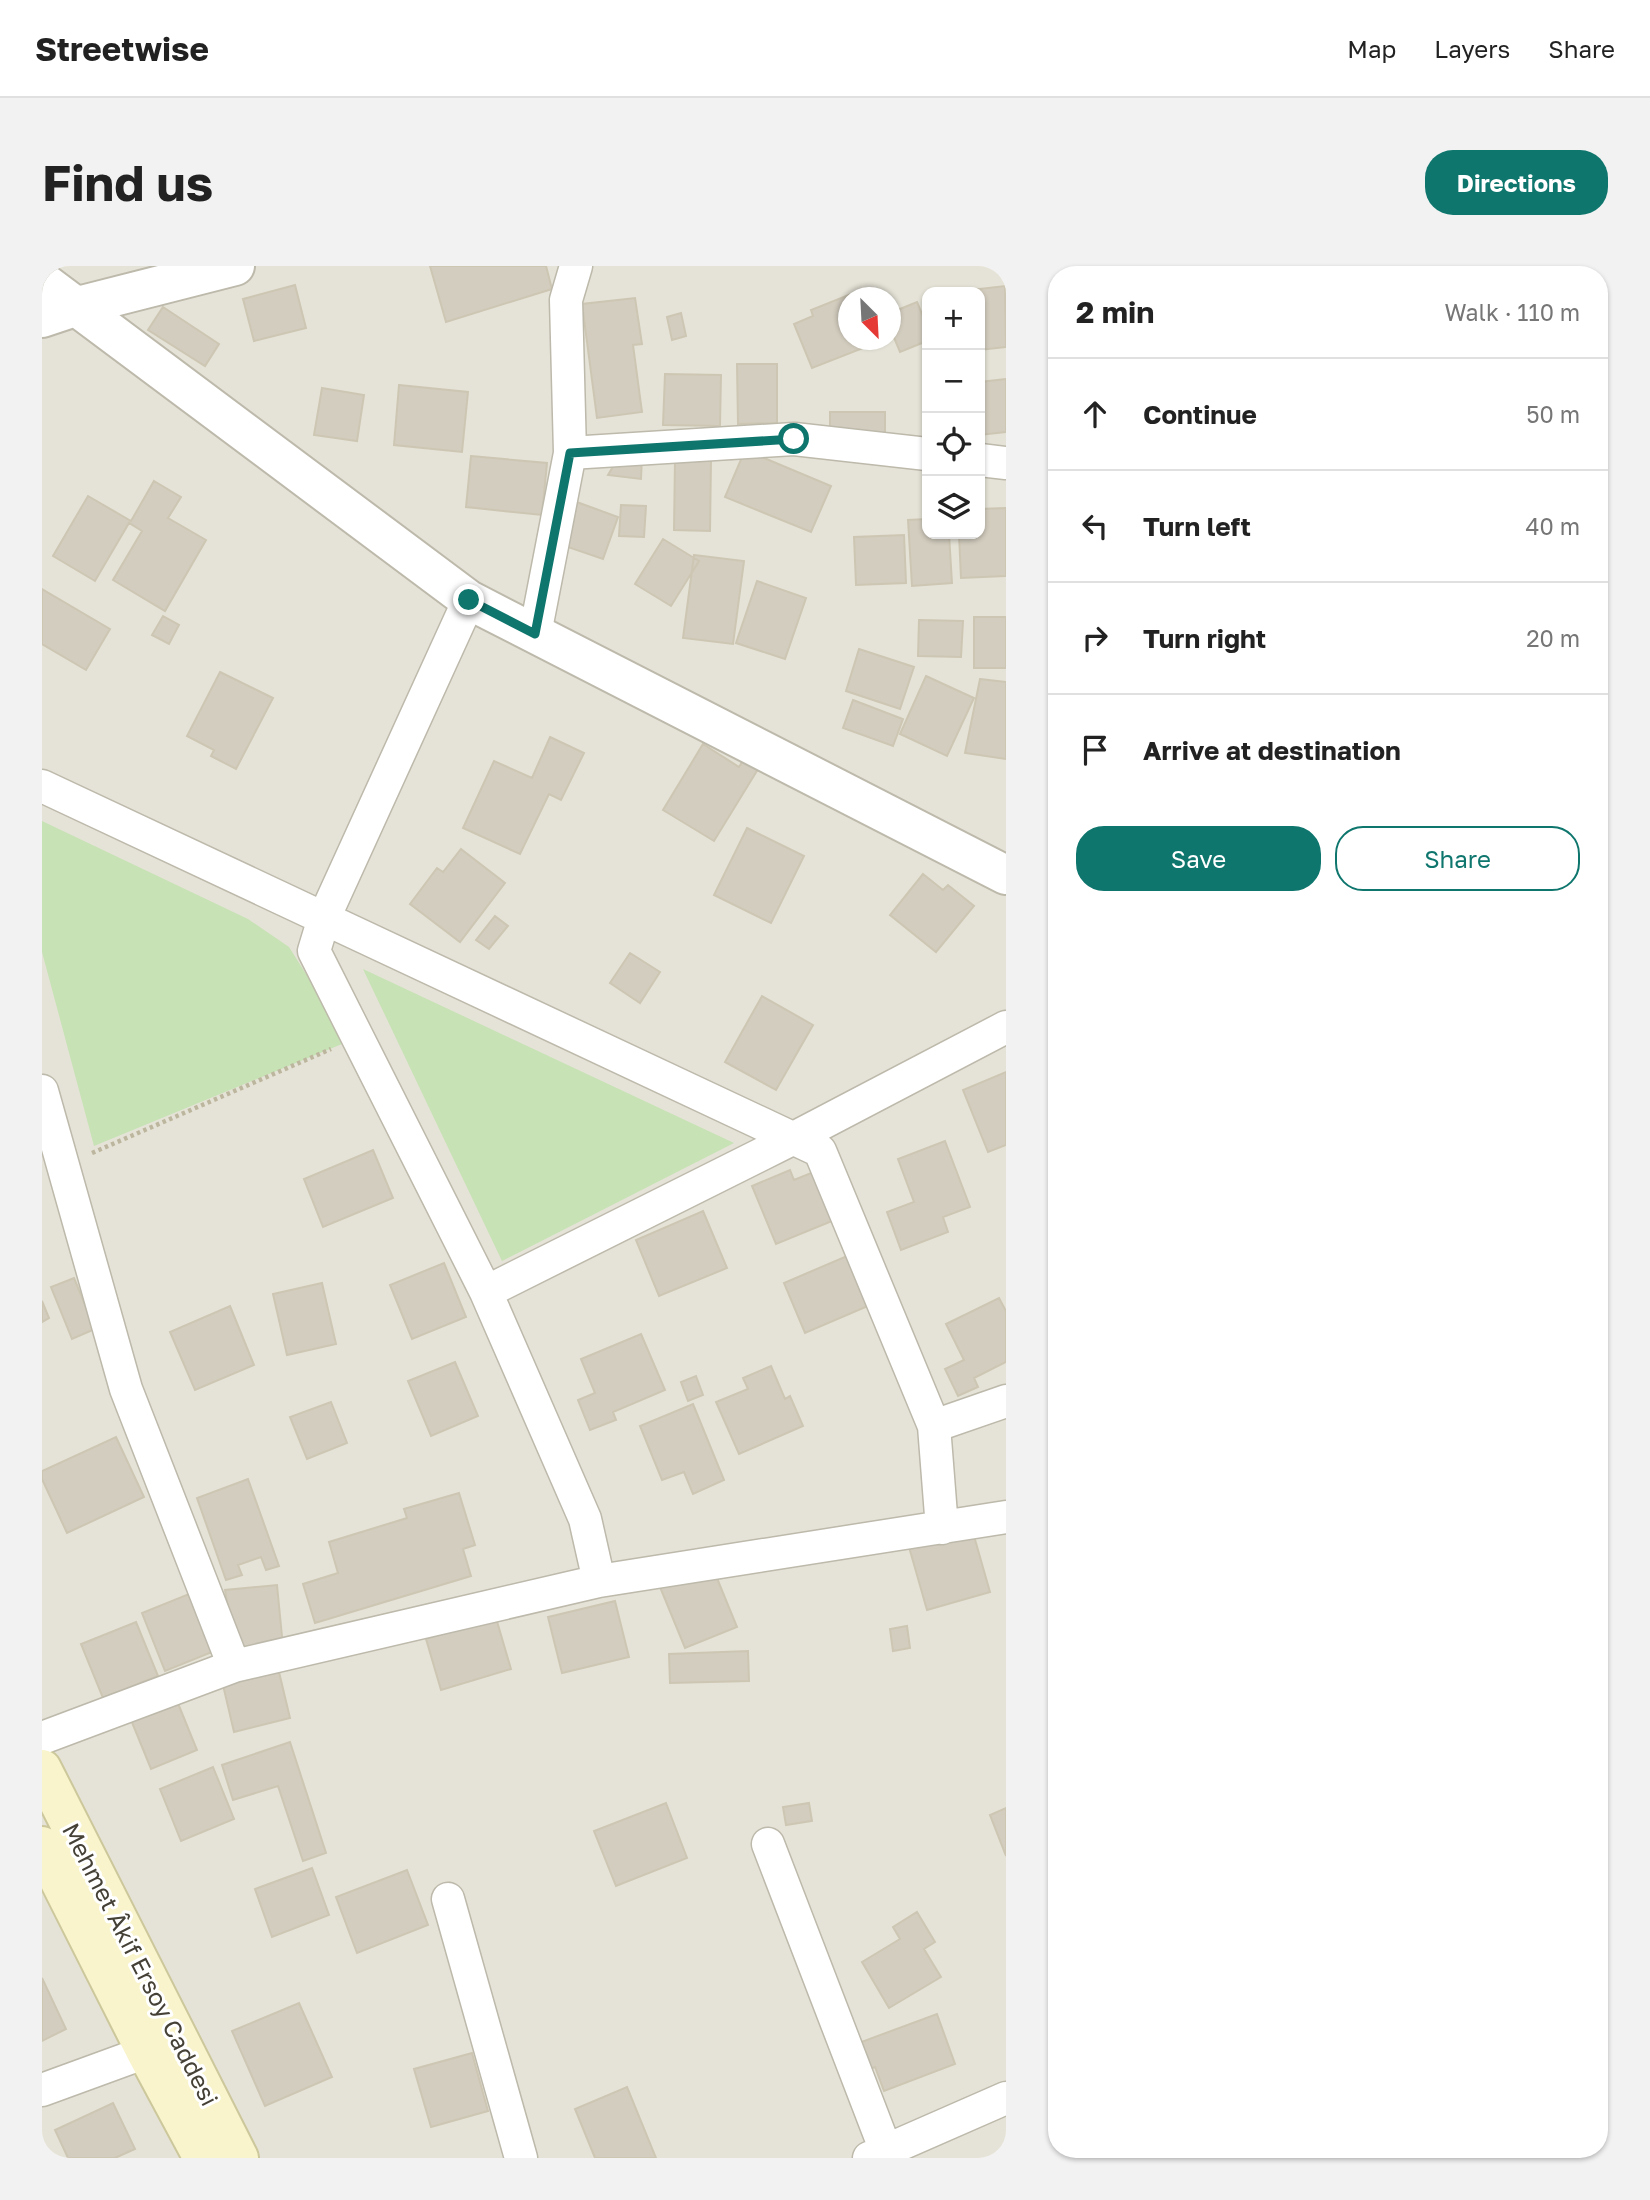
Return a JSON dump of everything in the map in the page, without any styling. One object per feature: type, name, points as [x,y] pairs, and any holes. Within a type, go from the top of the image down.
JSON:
[{"type":"main road","name":"Mehmet Âkif Ersoy Caddesi","points":[[42,1769],[239,2158]]},
{"type":"main road","name":"Mehmet Âkif Ersoy Caddesi","points":[[42,1846],[202,2158]]},
{"type":"street","points":[[42,318],[78,306],[235,266]]},
{"type":"street","points":[[535,634],[570,453],[566,300],[576,266]]},
{"type":"street","points":[[42,281],[469,600],[1006,875]]},
{"type":"street","points":[[570,453],[794,439],[922,453]]},
{"type":"street","points":[[985,461],[1006,463]]},
{"type":"street","points":[[469,600],[324,918],[314,951],[486,1292],[585,1519],[599,1581]]},
{"type":"street","points":[[42,786],[820,1151],[934,1426],[942,1528]]},
{"type":"street","points":[[486,1292],[794,1138],[1006,1027]]},
{"type":"street","points":[[42,1091],[126,1388],[234,1666]]},
{"type":"street","points":[[934,1426],[1006,1401]]},
{"type":"street","points":[[42,1738],[234,1666],[599,1581],[1006,1517]]},
{"type":"street","points":[[768,1844],[878,2154],[1006,2098]]},
{"type":"street","points":[[448,1899],[521,2158]]},
{"type":"street","points":[[42,2090],[146,2052]]},
{"type":"path","points":[[64,1165],[358,1038]]},
{"type":"shaded area","points":[[42,266],[1006,266],[1006,2158],[42,2158]]},
{"type":"green space","points":[[42,821],[248,919],[289,947],[318,993],[342,1044],[94,1146],[42,952]]},
{"type":"green space","points":[[363,969],[734,1143],[502,1261]]},
{"type":"building","points":[[430,266],[546,266],[552,289],[446,322]]},
{"type":"building","points":[[295,285],[306,328],[254,341],[243,299]]},
{"type":"building","points":[[1005,286],[1006,347],[985,349],[985,288]]},
{"type":"building","points":[[635,298],[642,344],[633,345],[642,412],[597,418],[582,304]]},
{"type":"building","points":[[838,299],[838,350],[858,350],[812,368],[794,324],[813,316],[811,310]]},
{"type":"building","points":[[917,302],[922,314],[922,343],[900,352],[901,350],[901,309]]},
{"type":"building","points":[[163,307],[219,344],[205,366],[148,330]]},
{"type":"building","points":[[681,313],[686,336],[672,340],[667,317]]},
{"type":"building","points":[[737,364],[777,364],[777,423],[738,424]]},
{"type":"building","points":[[665,374],[721,375],[720,426],[663,425]]},
{"type":"building","points":[[1006,379],[1006,432],[985,434],[985,381]]},
{"type":"building","points":[[399,385],[468,392],[462,452],[394,445]]},
{"type":"building","points":[[322,388],[364,395],[357,441],[314,435]]},
{"type":"building","points":[[830,412],[885,412],[885,434],[830,434]]},
{"type":"building","points":[[745,450],[831,486],[811,532],[725,497]]},
{"type":"building","points":[[471,456],[547,463],[542,515],[466,507]]},
{"type":"building","points":[[642,456],[641,479],[608,475],[618,458]]},
{"type":"building","points":[[675,460],[711,461],[710,531],[674,530]]},
{"type":"building","points":[[154,481],[181,497],[168,518],[206,540],[165,611],[113,580],[142,531],[129,523],[95,581],[53,556],[88,496],[131,521]]},
{"type":"building","points":[[574,501],[618,517],[603,559],[559,544]]},
{"type":"building","points":[[621,505],[646,506],[644,537],[619,536]]},
{"type":"building","points":[[1006,508],[1006,576],[961,578],[959,539],[985,539],[985,509]]},
{"type":"building","points":[[922,519],[922,539],[949,539],[952,583],[912,586],[908,520]]},
{"type":"building","points":[[904,535],[906,583],[856,585],[854,537]]},
{"type":"building","points":[[663,539],[699,561],[671,606],[635,584]]},
{"type":"building","points":[[694,555],[744,561],[733,644],[683,638]]},
{"type":"building","points":[[757,581],[806,598],[785,659],[736,643]]},
{"type":"building","points":[[42,589],[110,629],[86,670],[42,644]]},
{"type":"building","points":[[163,616],[179,625],[169,644],[152,635]]},
{"type":"building","points":[[974,617],[1006,617],[1006,668],[974,668]]},
{"type":"building","points":[[919,620],[963,621],[961,657],[918,656]]},
{"type":"building","points":[[859,649],[914,667],[900,709],[846,691]]},
{"type":"building","points":[[220,672],[273,698],[236,769],[211,756],[214,750],[187,736]]},
{"type":"building","points":[[926,676],[974,698],[947,756],[900,734]]},
{"type":"building","points":[[980,679],[1006,682],[1006,759],[965,753]]},
{"type":"building","points":[[853,700],[903,719],[893,746],[843,728]]},
{"type":"building","points":[[550,737],[584,753],[561,800],[549,794],[520,854],[463,828],[494,761],[532,778]]},
{"type":"building","points":[[703,744],[739,767],[748,752],[763,761],[714,841],[663,810]]},
{"type":"building","points":[[747,828],[804,856],[771,923],[714,895]]},
{"type":"building","points":[[461,849],[505,883],[460,942],[410,904],[437,868],[443,872]]},
{"type":"building","points":[[923,874],[943,890],[948,885],[974,906],[936,952],[890,915]]},
{"type":"building","points":[[495,916],[508,926],[489,949],[476,940]]},
{"type":"building","points":[[630,953],[660,972],[640,1003],[610,983]]},
{"type":"building","points":[[762,996],[813,1025],[776,1090],[725,1062]]},
{"type":"building","points":[[1006,1072],[1006,1145],[988,1152],[963,1090]]},
{"type":"building","points":[[945,1141],[970,1207],[943,1217],[948,1232],[901,1250],[887,1212],[914,1202],[898,1159]]},
{"type":"building","points":[[373,1150],[393,1198],[323,1227],[304,1179]]},
{"type":"building","points":[[790,1170],[794,1180],[816,1171],[837,1219],[776,1244],[752,1186]]},
{"type":"building","points":[[703,1211],[727,1268],[659,1296],[636,1240]]},
{"type":"building","points":[[847,1256],[868,1306],[805,1333],[784,1283]]},
{"type":"building","points":[[444,1263],[466,1317],[412,1339],[390,1285]]},
{"type":"building","points":[[74,1278],[95,1329],[72,1339],[51,1287]]},
{"type":"building","points":[[322,1283],[336,1344],[287,1355],[273,1294]]},
{"type":"building","points":[[999,1298],[1006,1311],[1006,1362],[974,1378],[978,1387],[958,1396],[945,1369],[964,1360],[946,1324]]},
{"type":"building","points":[[42,1301],[49,1318],[42,1322]]},
{"type":"building","points":[[230,1306],[254,1365],[195,1390],[170,1332]]},
{"type":"building","points":[[641,1334],[665,1390],[613,1412],[616,1420],[590,1430],[578,1400],[595,1393],[581,1359]]},
{"type":"building","points":[[455,1362],[478,1416],[431,1436],[408,1381]]},
{"type":"building","points":[[771,1366],[785,1399],[790,1396],[803,1426],[739,1454],[716,1402],[748,1389],[743,1378]]},
{"type":"building","points":[[696,1376],[703,1395],[688,1401],[681,1382]]},
{"type":"building","points":[[331,1402],[347,1443],[307,1459],[290,1417]]},
{"type":"building","points":[[693,1404],[724,1480],[693,1494],[684,1472],[662,1480],[640,1426]]},
{"type":"building","points":[[116,1437],[144,1497],[67,1533],[42,1479],[42,1471]]},
{"type":"building","points":[[248,1479],[279,1566],[266,1570],[261,1557],[238,1565],[242,1575],[226,1580],[197,1498]]},
{"type":"building","points":[[459,1493],[475,1545],[463,1549],[471,1576],[315,1623],[303,1584],[338,1573],[329,1542],[407,1518],[404,1509]]},
{"type":"building","points":[[972,1529],[990,1592],[927,1610],[909,1547]]},
{"type":"building","points":[[712,1566],[737,1627],[685,1648],[660,1587]]},
{"type":"building","points":[[277,1585],[283,1647],[235,1654],[225,1590]]},
{"type":"building","points":[[199,1590],[222,1648],[165,1671],[142,1613]]},
{"type":"building","points":[[615,1601],[629,1657],[562,1673],[548,1617]]},
{"type":"building","points":[[496,1618],[511,1669],[441,1690],[426,1639]]},
{"type":"building","points":[[136,1622],[158,1676],[103,1698],[81,1644]]},
{"type":"building","points":[[907,1626],[910,1648],[893,1651],[890,1629]]},
{"type":"building","points":[[748,1651],[749,1681],[670,1683],[669,1654]]},
{"type":"building","points":[[279,1672],[290,1718],[234,1732],[223,1685]]},
{"type":"building","points":[[175,1696],[197,1750],[151,1769],[129,1715]]},
{"type":"building","points":[[290,1742],[326,1853],[303,1861],[278,1786],[233,1800],[222,1765]]},
{"type":"building","points":[[213,1767],[234,1819],[181,1841],[160,1789]]},
{"type":"building","points":[[666,1803],[687,1858],[616,1886],[594,1831]]},
{"type":"building","points":[[809,1803],[812,1821],[786,1825],[783,1807]]},
{"type":"building","points":[[1006,1808],[1006,1856],[990,1815]]},
{"type":"building","points":[[312,1868],[329,1915],[272,1937],[255,1889]]},
{"type":"building","points":[[407,1870],[428,1925],[357,1953],[336,1897]]},
{"type":"building","points":[[917,1912],[935,1942],[924,1949],[941,1977],[889,2008],[862,1962],[900,1939],[893,1927]]},
{"type":"building","points":[[42,1978],[66,2029],[42,2041]]},
{"type":"building","points":[[299,2003],[332,2077],[265,2106],[232,2031]]},
{"type":"building","points":[[937,2014],[955,2064],[884,2091],[875,2067],[866,2071],[856,2044]]},
{"type":"building","points":[[472,2053],[488,2111],[431,2127],[414,2069]]},
{"type":"building","points":[[627,2087],[656,2158],[595,2158],[575,2109]]},
{"type":"building","points":[[113,2103],[135,2149],[115,2158],[68,2158],[55,2130]]},
{"type":"route","points":[[469,600],[535,634],[570,453],[794,439]]}]
